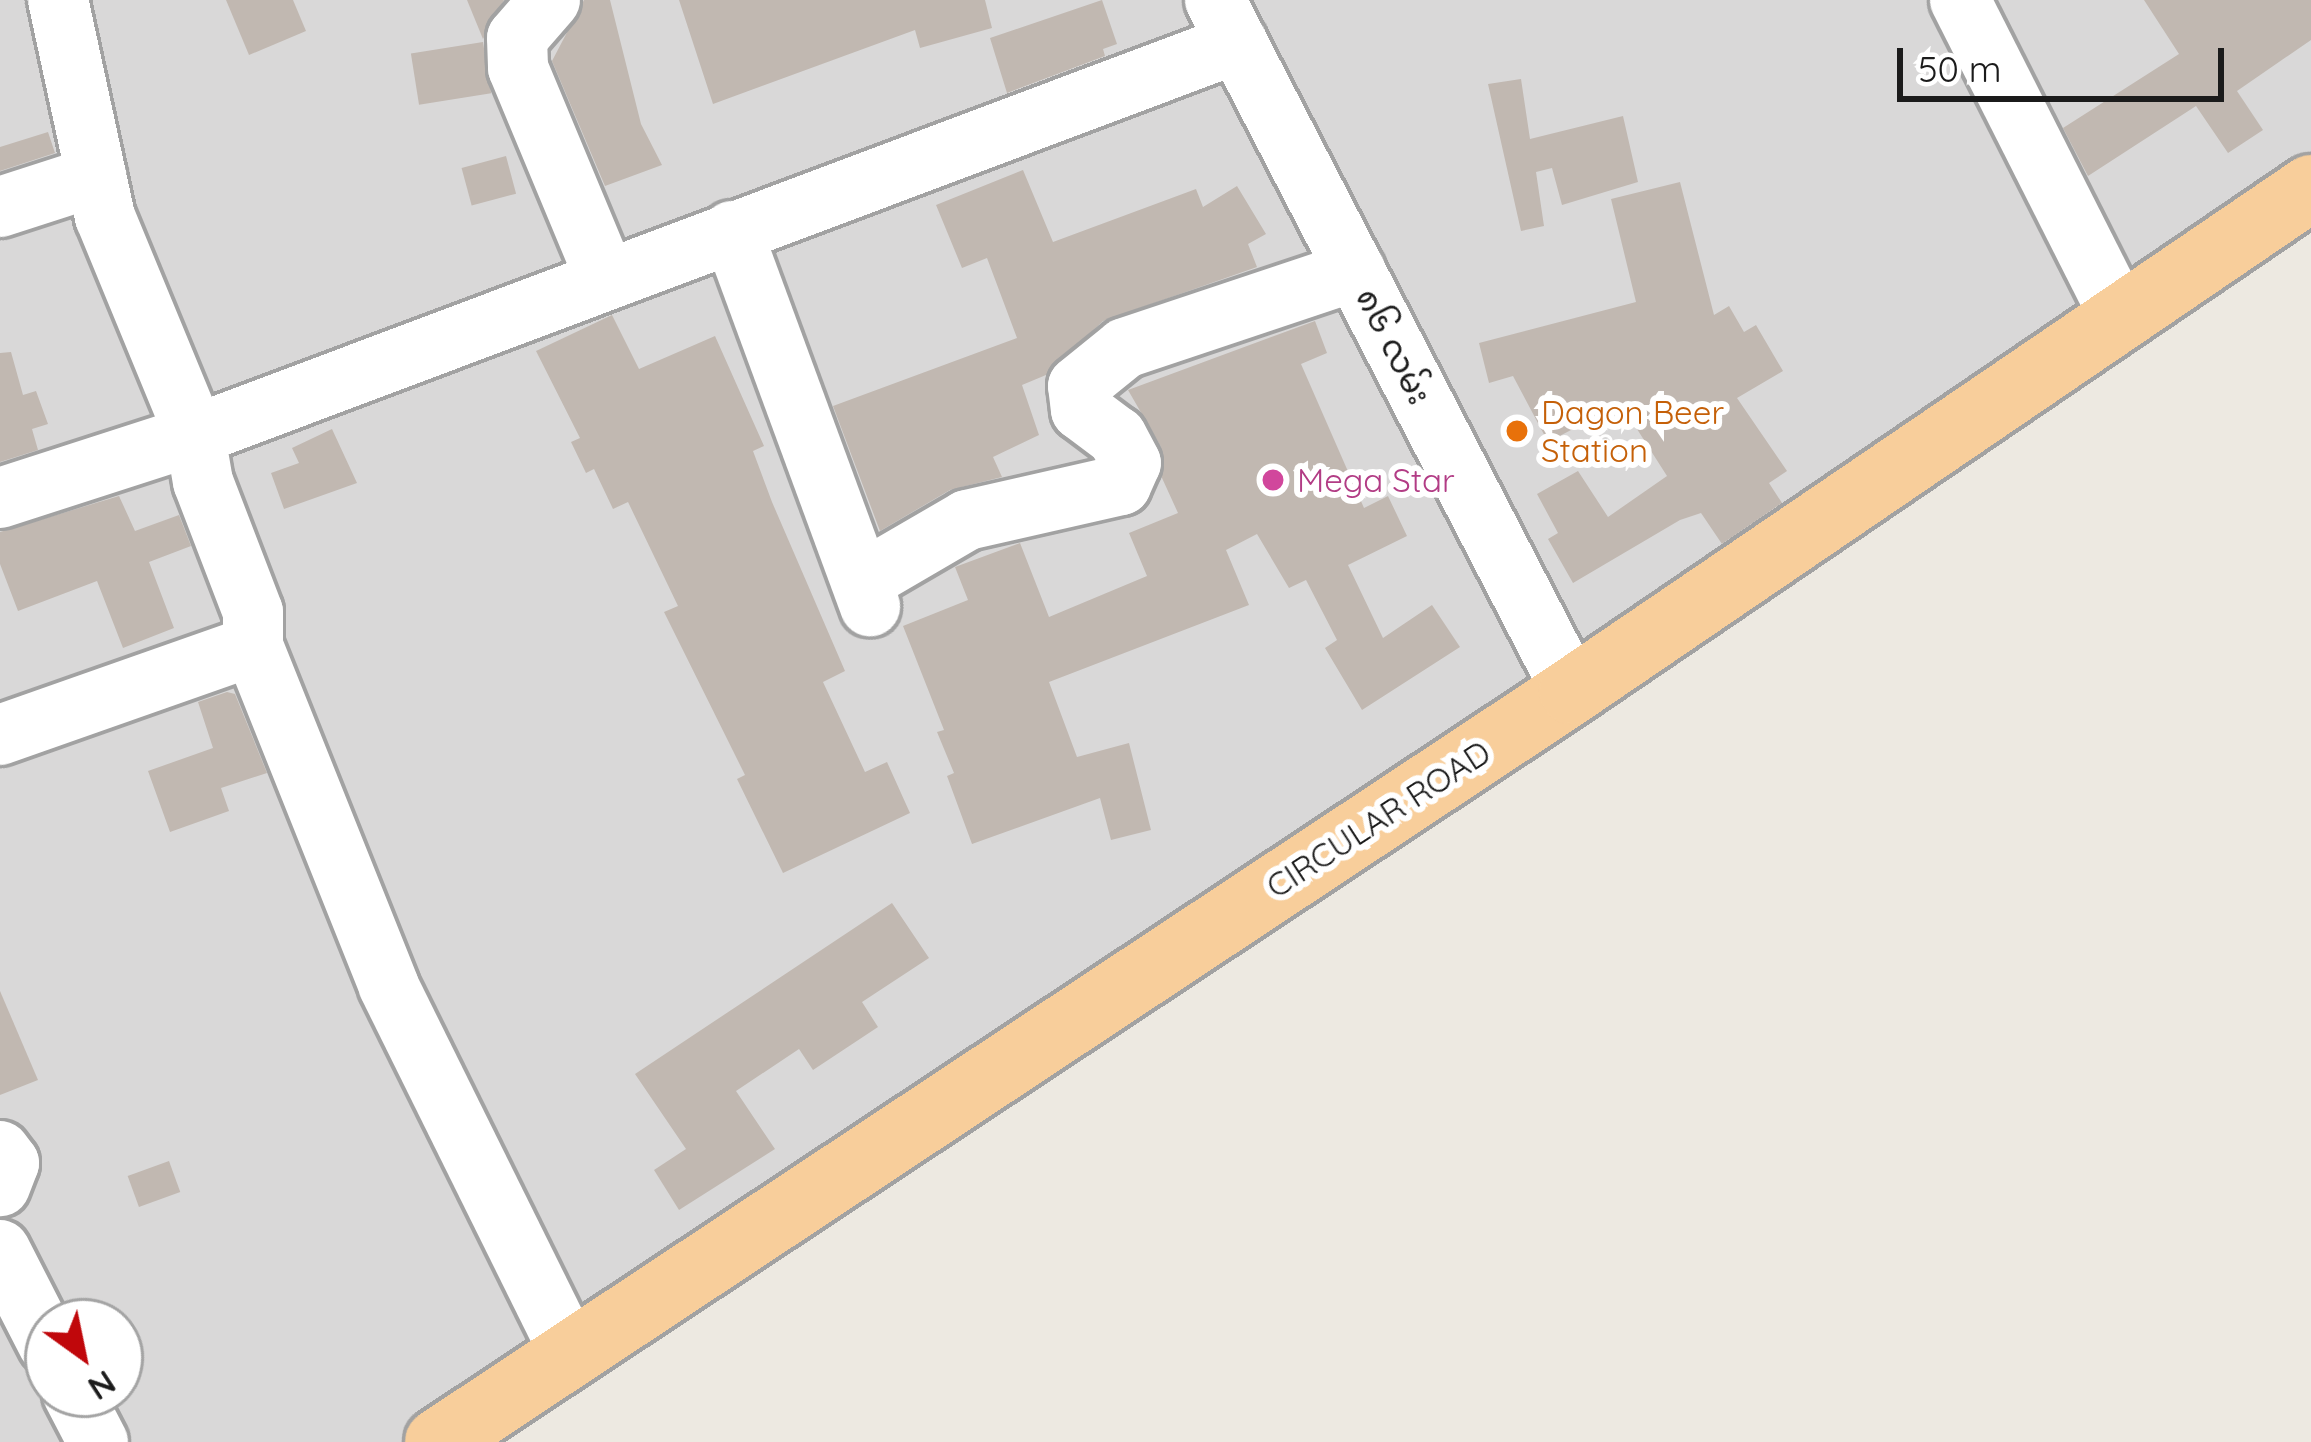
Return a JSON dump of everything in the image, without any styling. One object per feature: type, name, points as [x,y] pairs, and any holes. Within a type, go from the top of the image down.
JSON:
[{"type":"main road","name":"CIRCULAR ROAD","points":[[438,1442],[1572,691],[2311,188]]},
{"type":"street","points":[[550,0],[517,38],[518,68],[605,277]]},
{"type":"street","points":[[1960,0],[2120,316]]},
{"type":"street","points":[[65,2],[105,218],[195,435],[203,482],[253,612],[253,646],[389,986],[569,1351]]},
{"type":"street","points":[[0,498],[195,435],[732,231],[840,199],[1226,22]]},
{"type":"street","name":"၈၆ လမ်း","points":[[1226,22],[1572,691]]},
{"type":"street","points":[[0,207],[96,176]]},
{"type":"street","points":[[732,231],[867,593],[967,520],[1121,485],[1131,463],[1118,437],[1081,410],[1078,386],[1125,348],[1354,271]]},
{"type":"street","points":[[0,735],[253,646]]},
{"type":"street","points":[[0,1151],[9,1163],[0,1186]]},
{"type":"street","points":[[0,1250],[25,1298]]},
{"type":"shaded area","points":[[0,0],[2311,0],[2311,180],[474,1442],[0,1442]]},
{"type":"building","points":[[226,0],[293,0],[306,31],[249,55]]},
{"type":"building","points":[[467,0],[504,0],[483,39]]},
{"type":"building","points":[[584,0],[610,0],[641,124],[662,165],[605,186],[552,61]]},
{"type":"building","points":[[679,0],[985,0],[992,28],[920,48],[915,30],[713,104]]},
{"type":"building","points":[[1102,0],[1117,44],[1103,49],[1105,56],[1007,93],[990,38]]},
{"type":"building","points":[[2144,0],[2311,0],[2311,40],[2237,91],[2263,130],[2228,153],[2196,106],[2088,176],[2063,128],[2179,54]]},
{"type":"building","points":[[483,42],[491,93],[419,105],[411,53]]},
{"type":"building","points":[[1521,79],[1530,139],[1623,116],[1638,182],[1562,205],[1552,168],[1536,172],[1544,226],[1521,231],[1488,84]]},
{"type":"building","points":[[48,132],[55,153],[0,171],[0,147]]},
{"type":"building","points":[[506,156],[516,194],[472,206],[462,168]]},
{"type":"building","points":[[1023,170],[1053,242],[1196,189],[1203,207],[1237,186],[1266,234],[1248,244],[1257,267],[1103,321],[1046,375],[1022,385],[1039,435],[993,457],[1002,477],[950,490],[880,531],[833,406],[1017,338],[987,258],[962,268],[936,205]]},
{"type":"building","points":[[1680,182],[1714,315],[1729,306],[1744,332],[1756,325],[1783,371],[1737,398],[1787,471],[1769,483],[1782,503],[1722,544],[1701,513],[1680,520],[1573,583],[1548,539],[1558,533],[1537,494],[1578,471],[1608,517],[1667,476],[1621,404],[1548,442],[1513,376],[1489,383],[1479,343],[1636,302],[1611,199]]},
{"type":"building","points":[[612,315],[639,369],[715,336],[764,446],[753,451],[772,502],[845,671],[823,682],[865,772],[887,762],[910,813],[783,873],[737,779],[745,775],[664,612],[678,606],[628,502],[613,509],[594,469],[586,473],[571,442],[580,438],[536,351]]},
{"type":"building","points":[[1315,321],[1327,353],[1301,364],[1364,508],[1388,496],[1407,536],[1348,565],[1383,638],[1432,605],[1460,647],[1362,710],[1325,648],[1337,640],[1306,580],[1289,588],[1257,534],[1226,550],[1249,605],[1049,682],[1077,757],[1129,743],[1151,830],[1111,840],[1100,798],[972,844],[947,776],[954,773],[937,732],[944,730],[903,626],[968,600],[955,567],[1020,543],[1049,617],[1147,576],[1129,533],[1178,513],[1162,478],[1161,447],[1128,390]]},
{"type":"building","points":[[11,352],[23,395],[36,391],[48,424],[32,429],[38,450],[0,462],[0,353]]},
{"type":"building","points":[[332,429],[357,483],[284,509],[271,473],[299,463],[292,448]]},
{"type":"building","points":[[119,496],[135,531],[179,515],[191,546],[149,562],[174,628],[123,648],[97,581],[18,611],[0,564],[0,532]]},
{"type":"building","points":[[227,692],[235,694],[267,773],[221,788],[229,811],[170,832],[148,771],[213,748],[198,702]]},
{"type":"building","points":[[892,903],[929,958],[862,1002],[878,1027],[813,1070],[799,1049],[736,1091],[775,1149],[679,1210],[654,1170],[686,1149],[635,1074]]},
{"type":"building","points":[[0,991],[38,1080],[0,1095]]},
{"type":"building","points":[[169,1161],[180,1192],[139,1207],[128,1176]]},
{"type":"place","name":"Dagon Beer Station","points":[[1517,431]]},
{"type":"place","name":"Mega Star","points":[[1273,480]]}]
